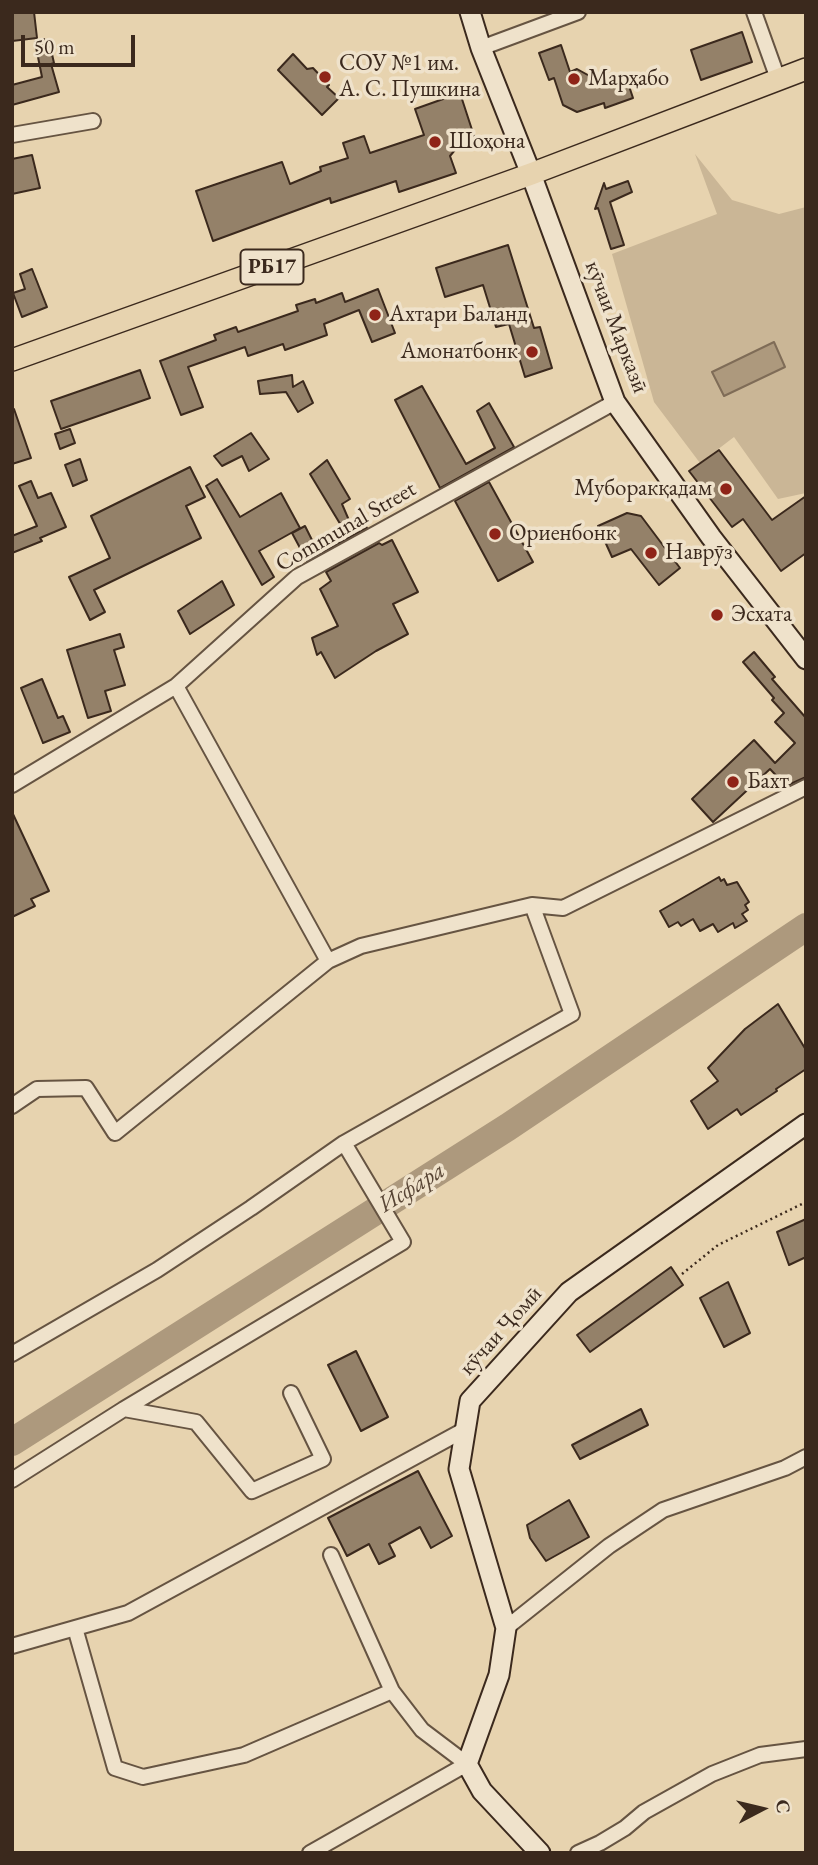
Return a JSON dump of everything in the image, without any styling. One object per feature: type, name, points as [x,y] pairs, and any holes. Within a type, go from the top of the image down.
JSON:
[{"type":"main road","name":"кӯчаи Марказӣ","points":[[470,12],[481,48],[531,174],[615,402],[711,537],[806,659]]},
{"type":"main road","name":"РБ17","points":[[12,360],[531,174],[806,69]]},
{"type":"main road","name":"кӯчаи Ҷомӣ","points":[[467,1764],[499,1675],[506,1628],[459,1469],[470,1401],[569,1293],[806,1124]]},
{"type":"main road","points":[[467,1764],[482,1791],[540,1853]]},
{"type":"street","points":[[481,48],[578,12]]},
{"type":"street","points":[[754,12],[778,79]]},
{"type":"street","points":[[12,135],[93,121]]},
{"type":"street","name":"Communal Street","points":[[12,785],[176,685],[298,576],[615,402]]},
{"type":"street","points":[[176,685],[328,961]]},
{"type":"street","points":[[12,1106],[37,1089],[86,1088],[116,1133],[328,961],[361,946],[532,905],[564,908],[806,787]]},
{"type":"street","points":[[12,1354],[157,1270],[344,1143],[572,1014],[532,905]]},
{"type":"street","points":[[12,1480],[124,1409],[403,1241],[344,1143]]},
{"type":"street","points":[[124,1409],[196,1422],[252,1491],[323,1459],[291,1393]]},
{"type":"street","points":[[12,1646],[128,1613],[466,1429]]},
{"type":"street","points":[[506,1628],[608,1546],[663,1510],[785,1468],[806,1457]]},
{"type":"street","points":[[310,1853],[467,1764],[422,1730],[392,1691],[331,1555]]},
{"type":"street","points":[[75,1628],[115,1768],[143,1777],[244,1755],[392,1691]]},
{"type":"street","points":[[578,1853],[600,1843],[625,1828],[644,1812],[712,1774],[760,1755],[806,1749]]},
{"type":"path","points":[[682,1274],[718,1245],[806,1202]]},
{"type":"shaded area","points":[[695,154],[732,200],[779,214],[806,207],[806,493],[778,499],[734,437],[700,463],[654,402],[612,254],[717,214]]},
{"type":"shaded area","points":[[774,342],[785,367],[724,396],[712,372]]},
{"type":"building","points":[[12,12],[34,12],[37,38],[12,41]]},
{"type":"building","points":[[742,32],[752,62],[701,80],[691,50]]},
{"type":"building","points":[[44,39],[45,42],[49,41],[54,63],[51,64],[59,92],[12,105],[12,85],[42,77],[35,42]]},
{"type":"building","name":"Марҳабо","points":[[561,45],[570,72],[577,69],[595,79],[606,75],[609,83],[626,77],[633,98],[605,108],[604,103],[577,112],[563,105],[554,78],[549,80],[539,53]]},
{"type":"building","points":[[293,54],[307,69],[313,68],[339,98],[322,115],[278,70]]},
{"type":"building","points":[[460,93],[475,139],[459,145],[450,156],[456,173],[399,192],[396,181],[331,203],[330,198],[213,241],[196,191],[282,162],[290,184],[321,171],[320,167],[348,158],[343,143],[364,136],[370,153],[424,135],[415,109]]},
{"type":"building","points":[[32,155],[40,188],[12,194],[12,159]]},
{"type":"building","points":[[628,181],[632,192],[610,202],[624,245],[611,249],[598,208],[595,209],[604,183],[606,189]]},
{"type":"building","points":[[508,245],[534,328],[540,327],[552,368],[525,377],[509,324],[496,327],[483,285],[445,297],[436,268]]},
{"type":"building","points":[[32,269],[47,307],[22,317],[13,293],[25,289],[20,274]]},
{"type":"building","points":[[378,289],[395,333],[372,342],[359,310],[324,324],[327,335],[285,350],[283,344],[248,356],[245,347],[188,367],[203,407],[181,415],[160,361],[216,340],[214,335],[236,327],[238,332],[298,311],[296,305],[315,299],[316,303],[342,293],[345,302]]},
{"type":"building","points":[[140,370],[150,398],[61,429],[51,401]]},
{"type":"building","points":[[292,375],[293,387],[303,381],[313,403],[298,412],[286,392],[260,394],[258,381]]},
{"type":"building","points":[[422,386],[466,464],[495,448],[477,411],[489,403],[514,447],[440,488],[395,400]]},
{"type":"building","points":[[12,409],[31,458],[12,464]]},
{"type":"building","points":[[70,429],[75,443],[60,449],[55,434]]},
{"type":"building","points":[[251,433],[269,459],[249,471],[242,456],[222,466],[214,456]]},
{"type":"building","points":[[719,450],[772,520],[806,496],[806,553],[781,571],[743,519],[732,527],[689,471]]},
{"type":"building","points":[[80,459],[87,480],[73,486],[65,465]]},
{"type":"building","points":[[327,460],[350,499],[342,504],[351,525],[359,519],[367,528],[307,561],[292,533],[305,526],[314,544],[342,527],[310,474]]},
{"type":"building","points":[[190,467],[205,497],[186,506],[201,538],[94,590],[105,612],[90,620],[69,577],[110,558],[91,516]]},
{"type":"building","points":[[217,479],[240,517],[281,493],[300,528],[259,551],[274,577],[262,585],[206,486]]},
{"type":"building","points":[[31,481],[38,498],[51,493],[66,527],[40,538],[42,541],[12,553],[12,536],[37,526],[19,486]]},
{"type":"building","name":"Ориенбонк","points":[[489,482],[533,562],[498,581],[455,501]]},
{"type":"building","name":"Наврӯз","points":[[627,513],[641,516],[680,568],[659,585],[631,549],[612,557],[598,526]]},
{"type":"building","points":[[392,540],[418,592],[393,604],[408,634],[335,678],[321,652],[317,655],[312,638],[338,626],[320,589],[331,581],[326,572],[379,543],[382,545]]},
{"type":"building","points":[[222,581],[234,605],[190,634],[178,611]]},
{"type":"building","points":[[120,634],[124,647],[114,650],[125,685],[105,691],[111,711],[88,718],[67,650]]},
{"type":"building","points":[[754,652],[775,677],[772,679],[806,718],[806,777],[786,786],[770,769],[713,822],[692,799],[754,740],[775,763],[795,743],[775,722],[784,713],[743,662]]},
{"type":"building","points":[[42,679],[58,718],[63,716],[70,732],[43,743],[21,688]]},
{"type":"building","points":[[12,812],[49,891],[31,899],[35,906],[12,917]]},
{"type":"building","points":[[719,877],[721,881],[724,879],[727,885],[737,882],[749,902],[745,905],[748,910],[742,914],[747,921],[735,928],[733,923],[718,932],[713,924],[700,931],[693,919],[681,926],[678,922],[669,927],[660,911]]},
{"type":"building","points":[[778,1004],[806,1050],[806,1069],[741,1115],[737,1109],[708,1129],[691,1101],[718,1081],[708,1068],[745,1029]]},
{"type":"building","points":[[806,1219],[806,1257],[789,1265],[777,1232]]},
{"type":"building","points":[[671,1267],[683,1285],[590,1352],[577,1335]]},
{"type":"building","points":[[728,1282],[750,1333],[724,1347],[700,1298]]},
{"type":"building","points":[[356,1351],[388,1417],[361,1431],[328,1365]]},
{"type":"building","points":[[641,1409],[648,1425],[580,1459],[572,1445]]},
{"type":"building","points":[[418,1471],[452,1536],[431,1548],[420,1527],[389,1544],[395,1556],[379,1564],[369,1544],[347,1556],[328,1518]]},
{"type":"building","points":[[569,1500],[589,1537],[546,1561],[530,1538],[527,1525]]},
{"type":"waterway","name":"Исфара","points":[[12,1442],[508,1127],[806,927]]},
{"type":"place","name":"СОУ №1 им. А. С. Пушкина","points":[[325,77]]},
{"type":"place","name":"Марҳабо","points":[[574,79]]},
{"type":"place","name":"Шоҳона","points":[[435,142]]},
{"type":"place","name":"Ахтари Баланд","points":[[375,315]]},
{"type":"place","name":"Амонатбонк","points":[[532,352]]},
{"type":"place","name":"Муборакқадам","points":[[726,489]]},
{"type":"place","name":"Ориенбонк","points":[[495,534]]},
{"type":"place","name":"Наврӯз","points":[[651,553]]},
{"type":"place","name":"Эсхата","points":[[717,615]]},
{"type":"place","name":"Бахт","points":[[733,782]]}]
